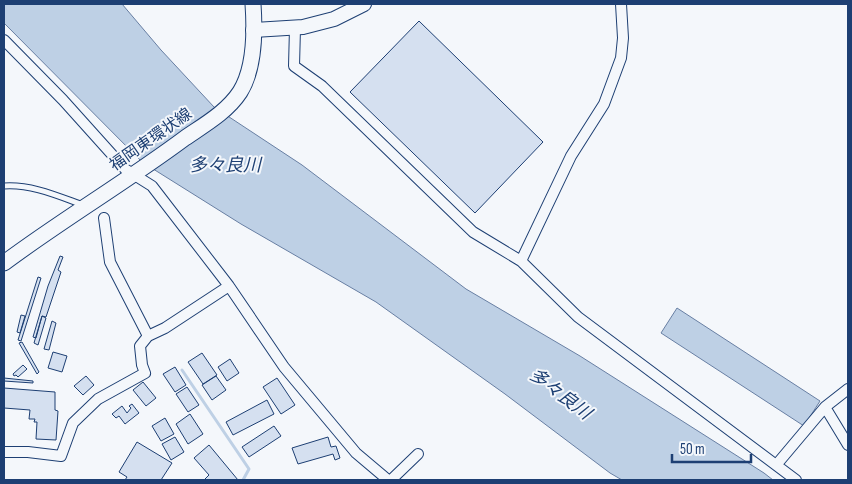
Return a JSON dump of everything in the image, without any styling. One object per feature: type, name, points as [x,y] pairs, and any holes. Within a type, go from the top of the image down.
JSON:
[{"type":"main road","name":"福岡東環状線","points":[[4,263],[137,173],[226,108],[239,93],[248,78],[252,49],[253,4]]},
{"type":"street","points":[[253,30],[295,28],[334,19],[364,4]]},
{"type":"street","points":[[521,261],[571,156],[604,104],[621,58],[623,38],[621,4]]},
{"type":"street","points":[[295,28],[294,66],[322,86],[474,232],[521,261],[578,317],[796,480]]},
{"type":"street","points":[[4,40],[63,100],[125,169],[137,173],[152,186],[230,286],[284,367],[356,453],[389,480],[418,454]]},
{"type":"street","points":[[104,218],[110,262],[148,336]]},
{"type":"street","points":[[4,452],[28,452],[61,456],[73,423],[98,399],[145,373],[140,346],[148,336],[166,328],[230,286]]},
{"type":"street","points":[[777,464],[825,407],[848,389]]},
{"type":"street","points":[[825,407],[848,445]]},
{"type":"lane","points":[[4,186],[14,185],[40,190],[86,206]]},
{"type":"water","name":"多々良川","points":[[4,4],[122,4],[161,50],[214,107],[302,165],[466,289],[580,356],[773,480],[622,480],[610,473],[505,394],[376,302],[241,224],[142,162],[4,23]]},
{"type":"water","points":[[677,308],[820,401],[804,426],[661,333]]},
{"type":"building","points":[[419,21],[543,142],[475,213],[350,92]]},
{"type":"building","points":[[60,256],[63,257],[58,270],[61,272],[46,317],[42,316],[36,338],[33,337],[48,286]]},
{"type":"building","points":[[38,277],[41,278],[21,341],[18,340]]},
{"type":"building","points":[[21,315],[25,316],[20,333],[17,332]]},
{"type":"building","points":[[42,316],[46,318],[38,345],[34,343]]},
{"type":"building","points":[[52,321],[56,323],[49,350],[44,349]]},
{"type":"building","points":[[22,342],[39,372],[37,374],[19,343]]},
{"type":"building","points":[[53,352],[67,356],[62,372],[48,368]]},
{"type":"building","points":[[202,353],[217,375],[203,384],[188,362]]},
{"type":"building","points":[[230,359],[239,373],[227,381],[218,367]]},
{"type":"building","points":[[23,365],[27,369],[18,377],[14,376],[13,374]]},
{"type":"building","points":[[175,367],[186,385],[175,392],[163,374]]},
{"type":"building","points":[[86,376],[94,385],[83,395],[74,386]]},
{"type":"building","points":[[216,376],[226,390],[212,400],[202,385]]},
{"type":"building","points":[[4,378],[33,381],[33,383],[4,381]]},
{"type":"building","points":[[277,378],[295,405],[281,414],[263,387]]},
{"type":"building","points":[[143,382],[156,398],[146,406],[133,390]]},
{"type":"building","points":[[187,387],[199,405],[188,412],[176,394]]},
{"type":"building","points":[[4,388],[55,392],[55,410],[58,411],[56,440],[36,439],[37,422],[34,422],[35,419],[29,419],[30,410],[4,408]]},
{"type":"building","points":[[267,400],[274,414],[233,435],[226,422]]},
{"type":"building","points":[[132,404],[139,413],[125,424],[119,416],[116,418],[112,414],[122,406],[127,413],[131,408],[129,406]]},
{"type":"building","points":[[190,414],[203,434],[188,444],[176,424]]},
{"type":"building","points":[[165,418],[174,434],[161,441],[152,426]]},
{"type":"building","points":[[274,426],[281,436],[249,457],[242,447]]},
{"type":"building","points":[[175,437],[184,452],[171,460],[162,444]]},
{"type":"building","points":[[328,437],[331,447],[336,446],[340,458],[335,460],[333,454],[298,464],[292,448]]},
{"type":"building","points":[[137,442],[172,463],[161,480],[125,480],[127,477],[119,472]]},
{"type":"building","points":[[209,445],[238,480],[204,480],[209,475],[194,458]]},
{"type":"waterway","points":[[182,370],[249,469],[243,480]]}]
